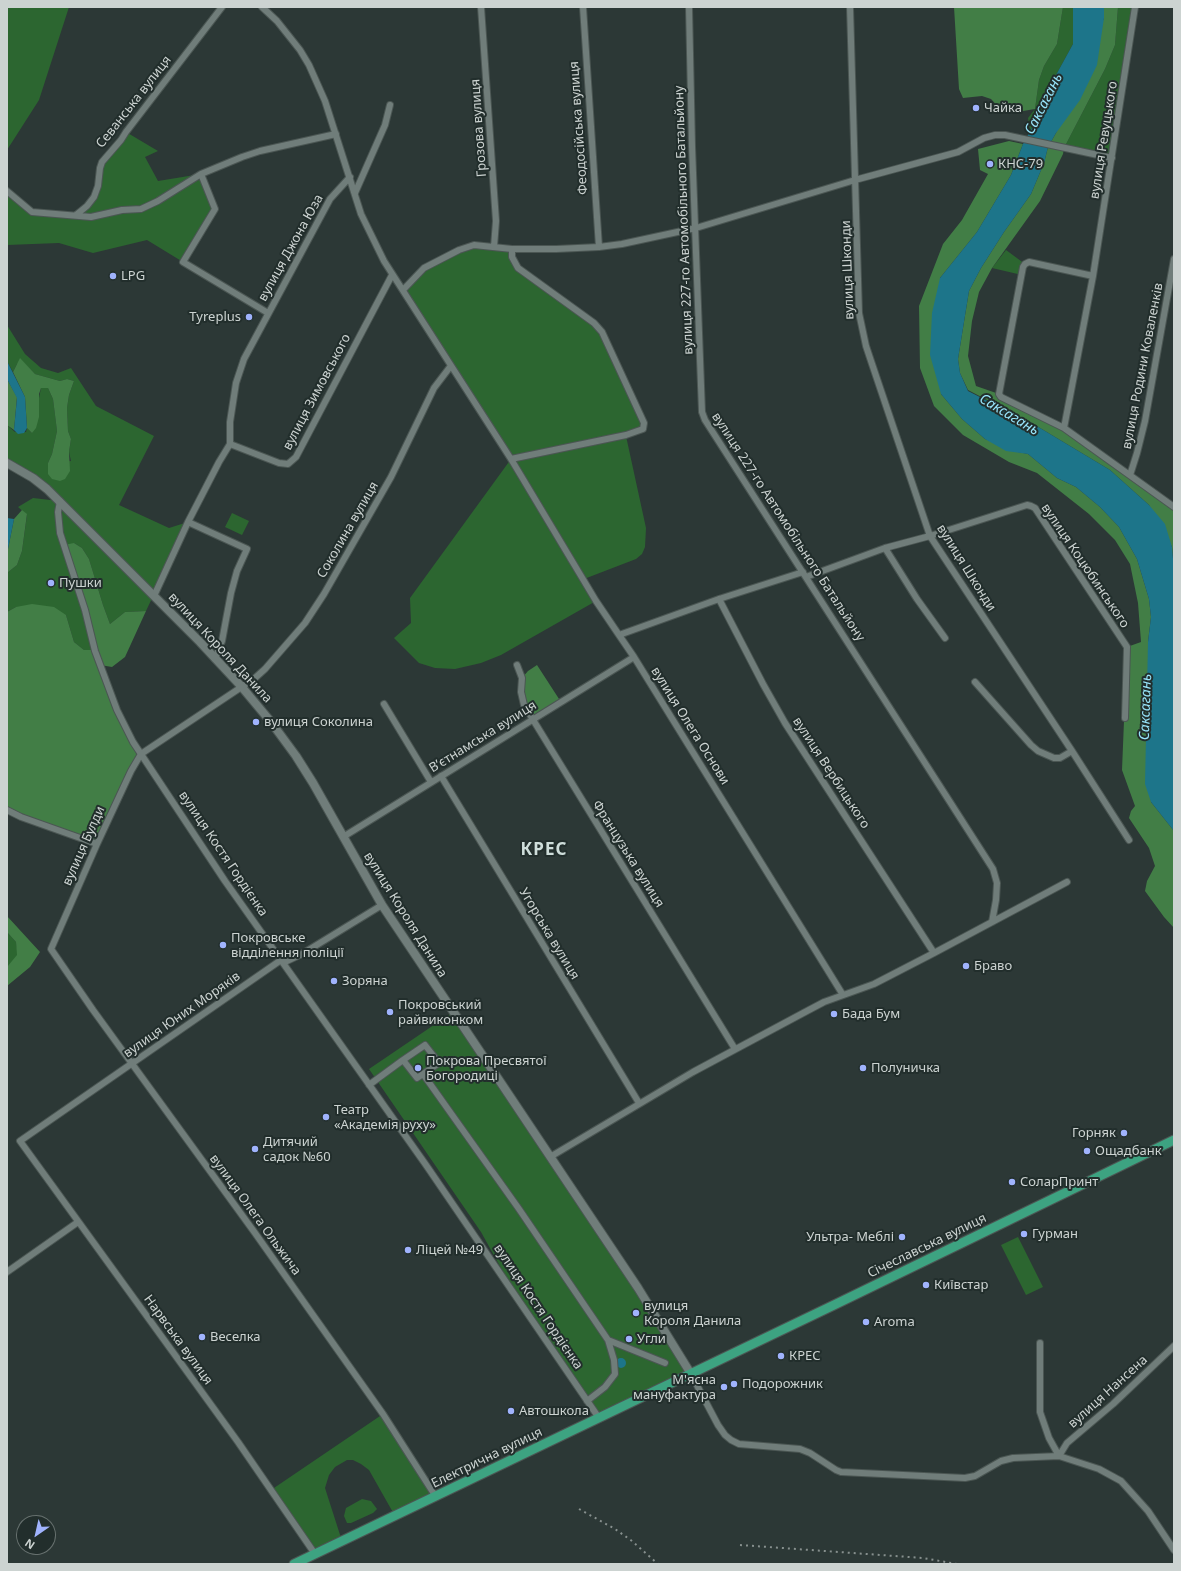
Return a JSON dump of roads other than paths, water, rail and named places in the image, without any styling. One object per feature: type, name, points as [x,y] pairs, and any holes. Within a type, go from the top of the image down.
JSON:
[{"type":"main road","points":[[7,463],[33,478],[60,501]]},
{"type":"main road","name":"вулиця Короля Данила","points":[[60,501],[242,686],[296,756],[382,905],[638,1288],[690,1374]]},
{"type":"main road","name":"Січеславська вулиця","points":[[690,1374],[1174,1140]]},
{"type":"main road","name":"Електрична вулиця","points":[[294,1564],[690,1374]]},
{"type":"street","name":"Севанська вулиця","points":[[76,215],[87,206],[94,196],[98,186],[102,162],[121,140],[222,7]]},
{"type":"street","name":"вулиця Олега Основи","points":[[262,7],[277,21],[300,50],[309,65],[325,101],[361,214],[372,239],[392,275],[403,290],[450,367],[511,459],[596,601],[634,657],[843,995]]},
{"type":"street","name":"Грозова вулиця","points":[[482,7],[496,221],[494,247]]},
{"type":"street","name":"Феодосійська вулиця","points":[[583,7],[599,247]]},
{"type":"street","name":"вулиця 227-го Автомобільного Батальйону","points":[[689,7],[692,146],[702,412],[705,420],[993,869],[997,883],[992,922]]},
{"type":"street","name":"вулиця Шконди","points":[[850,7],[859,313],[868,353],[930,536],[1129,840]]},
{"type":"street","name":"вулиця Ревуцького","points":[[1064,428],[1093,276],[1135,7]]},
{"type":"street","points":[[354,193],[385,125],[390,105]]},
{"type":"street","points":[[7,191],[32,212],[91,216],[122,210],[141,209],[158,201],[201,174],[260,151],[336,134]]},
{"type":"street","points":[[403,290],[424,268],[459,250],[474,245],[512,249],[556,249],[599,247],[622,244],[696,228],[855,180],[964,150],[984,138],[995,135],[1005,135],[1112,158]]},
{"type":"street","name":"вулиця Джона Юза","points":[[201,174],[214,209],[183,262],[268,313]]},
{"type":"street","name":"вулиця Джона Юза","points":[[230,444],[230,422],[236,383],[244,359],[330,199],[350,177]]},
{"type":"street","points":[[511,459],[626,435],[643,429],[644,424],[602,332],[594,323],[518,268],[512,257],[512,249]]},
{"type":"street","name":"вулиця Родини Коваленків","points":[[1130,475],[1145,421],[1174,259]]},
{"type":"street","points":[[1093,276],[1029,262],[1025,264],[1023,267],[999,394],[1001,397],[1064,428],[1174,507]]},
{"type":"street","name":"вулиця Зимовського","points":[[230,444],[279,463],[288,464],[296,457],[392,275]]},
{"type":"street","name":"Соколина вулиця","points":[[141,754],[255,678],[265,669],[305,623],[324,594],[391,477],[434,388],[450,367]]},
{"type":"street","points":[[154,596],[188,522],[230,444]]},
{"type":"street","name":"вулиця Костя Гордієнка","points":[[60,501],[58,512],[60,533],[85,610],[99,665],[117,710],[141,754],[225,881],[369,1085],[599,1418]]},
{"type":"street","name":"вулиця Коцюбинського","points":[[804,574],[1026,505],[1031,506],[1035,508],[1127,647],[1125,718]]},
{"type":"street","points":[[188,522],[247,549],[237,571],[231,593],[227,622],[215,659]]},
{"type":"street","points":[[886,548],[945,638]]},
{"type":"street","points":[[619,635],[719,599],[804,574]]},
{"type":"street","name":"вулиця Вербицького","points":[[719,599],[785,723],[934,954]]},
{"type":"street","name":"Вʼєтнамська вулиця","points":[[344,837],[634,657]]},
{"type":"street","name":"Французька вулиця","points":[[516,665],[522,678],[520,692],[524,705],[735,1049]]},
{"type":"street","points":[[975,682],[1038,751],[1054,758],[1060,758],[1072,751]]},
{"type":"street","points":[[384,704],[431,782]]},
{"type":"street","name":"вулиця Булди","points":[[51,949],[97,844],[131,771],[141,754]]},
{"type":"street","name":"Угорська вулиця","points":[[441,776],[639,1103]]},
{"type":"street","points":[[7,810],[21,817],[97,844]]},
{"type":"street","points":[[550,1157],[639,1103],[735,1049],[824,1002],[874,984],[934,954],[1067,882]]},
{"type":"street","name":"вулиця Юних Моряків","points":[[20,1141],[281,960],[287,961],[302,954],[382,905]]},
{"type":"street","name":"вулиця Олега Ольжича","points":[[51,949],[379,1408],[436,1496]]},
{"type":"street","points":[[369,1085],[403,1060],[425,1045],[439,1063],[417,1078],[403,1060]]},
{"type":"street","points":[[423,1074],[519,1209],[608,1340],[614,1360],[615,1374],[605,1387],[587,1401]]},
{"type":"street","name":"Нарвська вулиця","points":[[20,1141],[238,1442],[315,1554]]},
{"type":"street","points":[[7,1272],[78,1222]]},
{"type":"street","points":[[608,1340],[665,1363]]},
{"type":"street","points":[[1040,1342],[1040,1412],[1049,1438],[1059,1456]]},
{"type":"street","name":"вулиця Нансена","points":[[1059,1456],[1067,1443],[1113,1404],[1174,1346]]},
{"type":"street","points":[[690,1374],[718,1425],[725,1435],[731,1440],[738,1444],[800,1449],[810,1453],[841,1472],[965,1478],[975,1476],[1001,1461],[1013,1458],[1059,1456],[1099,1469],[1121,1481],[1148,1511],[1174,1550]]},
{"type":"water","name":"Саксагань","points":[[1073,7],[1104,7],[1104,18],[1097,65],[1080,100],[1056,133],[1048,147],[1044,163],[1031,194],[1004,232],[981,268],[969,291],[958,359],[960,373],[968,391],[1035,425],[1110,470],[1149,505],[1165,524],[1172,547],[1174,570],[1174,831],[1151,802],[1145,784],[1148,642],[1151,617],[1149,599],[1137,559],[1119,527],[1100,507],[1076,487],[1057,478],[1028,454],[1006,451],[985,439],[962,419],[941,394],[930,355],[932,313],[940,278],[977,232],[1011,175],[1023,144],[1043,108],[1056,75],[1073,44]]},
{"type":"water","points":[[7,361],[25,397],[27,428],[24,433],[18,434],[14,430],[17,398],[7,379]]},
{"type":"water","points":[[7,518],[14,519],[7,554]]},
{"type":"water","points":[[619,1358],[623,1358],[625,1359],[625,1367],[619,1368],[616,1365],[616,1361]]},
{"type":"railway","points":[[579,1509],[615,1529],[632,1541],[658,1564]]},
{"type":"railway","points":[[740,1545],[923,1558],[957,1564]]},
{"type":"place","name":"Чайка","points":[[976,108]]},
{"type":"place","name":"КНС-79","points":[[990,164]]},
{"type":"place","name":"LPG","points":[[113,276]]},
{"type":"place","name":"Tyreplus","points":[[249,317]]},
{"type":"place","name":"Пушки","points":[[51,583]]},
{"type":"place","name":"вулиця Соколина","points":[[256,722]]},
{"type":"place","name":"Покровське відділення поліції","points":[[223,945]]},
{"type":"place","name":"Браво","points":[[966,966]]},
{"type":"place","name":"Зоряна","points":[[334,981]]},
{"type":"place","name":"Покровський райвиконком","points":[[390,1012]]},
{"type":"place","name":"Бада Бум","points":[[834,1014]]},
{"type":"place","name":"Покрова Пресвятої Богородиці","points":[[418,1068]]},
{"type":"place","name":"Полуничка","points":[[863,1068]]},
{"type":"place","name":"Театр «Академія руху»","points":[[326,1117]]},
{"type":"place","name":"Горняк","points":[[1124,1133]]},
{"type":"place","name":"Дитячий садок №60","points":[[255,1149]]},
{"type":"place","name":"Ощадбанк","points":[[1087,1151]]},
{"type":"place","name":"СоларПринт","points":[[1012,1182]]},
{"type":"place","name":"Гурман","points":[[1024,1234]]},
{"type":"place","name":"Ультра- Меблі","points":[[902,1237]]},
{"type":"place","name":"Ліцей №49","points":[[408,1250]]},
{"type":"place","name":"Київстар","points":[[926,1285]]},
{"type":"place","name":"вулиця Короля Данила","points":[[636,1313]]},
{"type":"place","name":"Aroma","points":[[866,1322]]},
{"type":"place","name":"Веселка","points":[[202,1337]]},
{"type":"place","name":"Угли","points":[[629,1339]]},
{"type":"place","name":"КРЕС","points":[[781,1356]]},
{"type":"place","name":"Подорожник","points":[[734,1384]]},
{"type":"place","name":"М'ясна мануфактура","points":[[724,1387]]},
{"type":"place","name":"Автошкола","points":[[511,1411]]},
{"type":"district","name":"КРЕС","points":[[544,850]]}]
